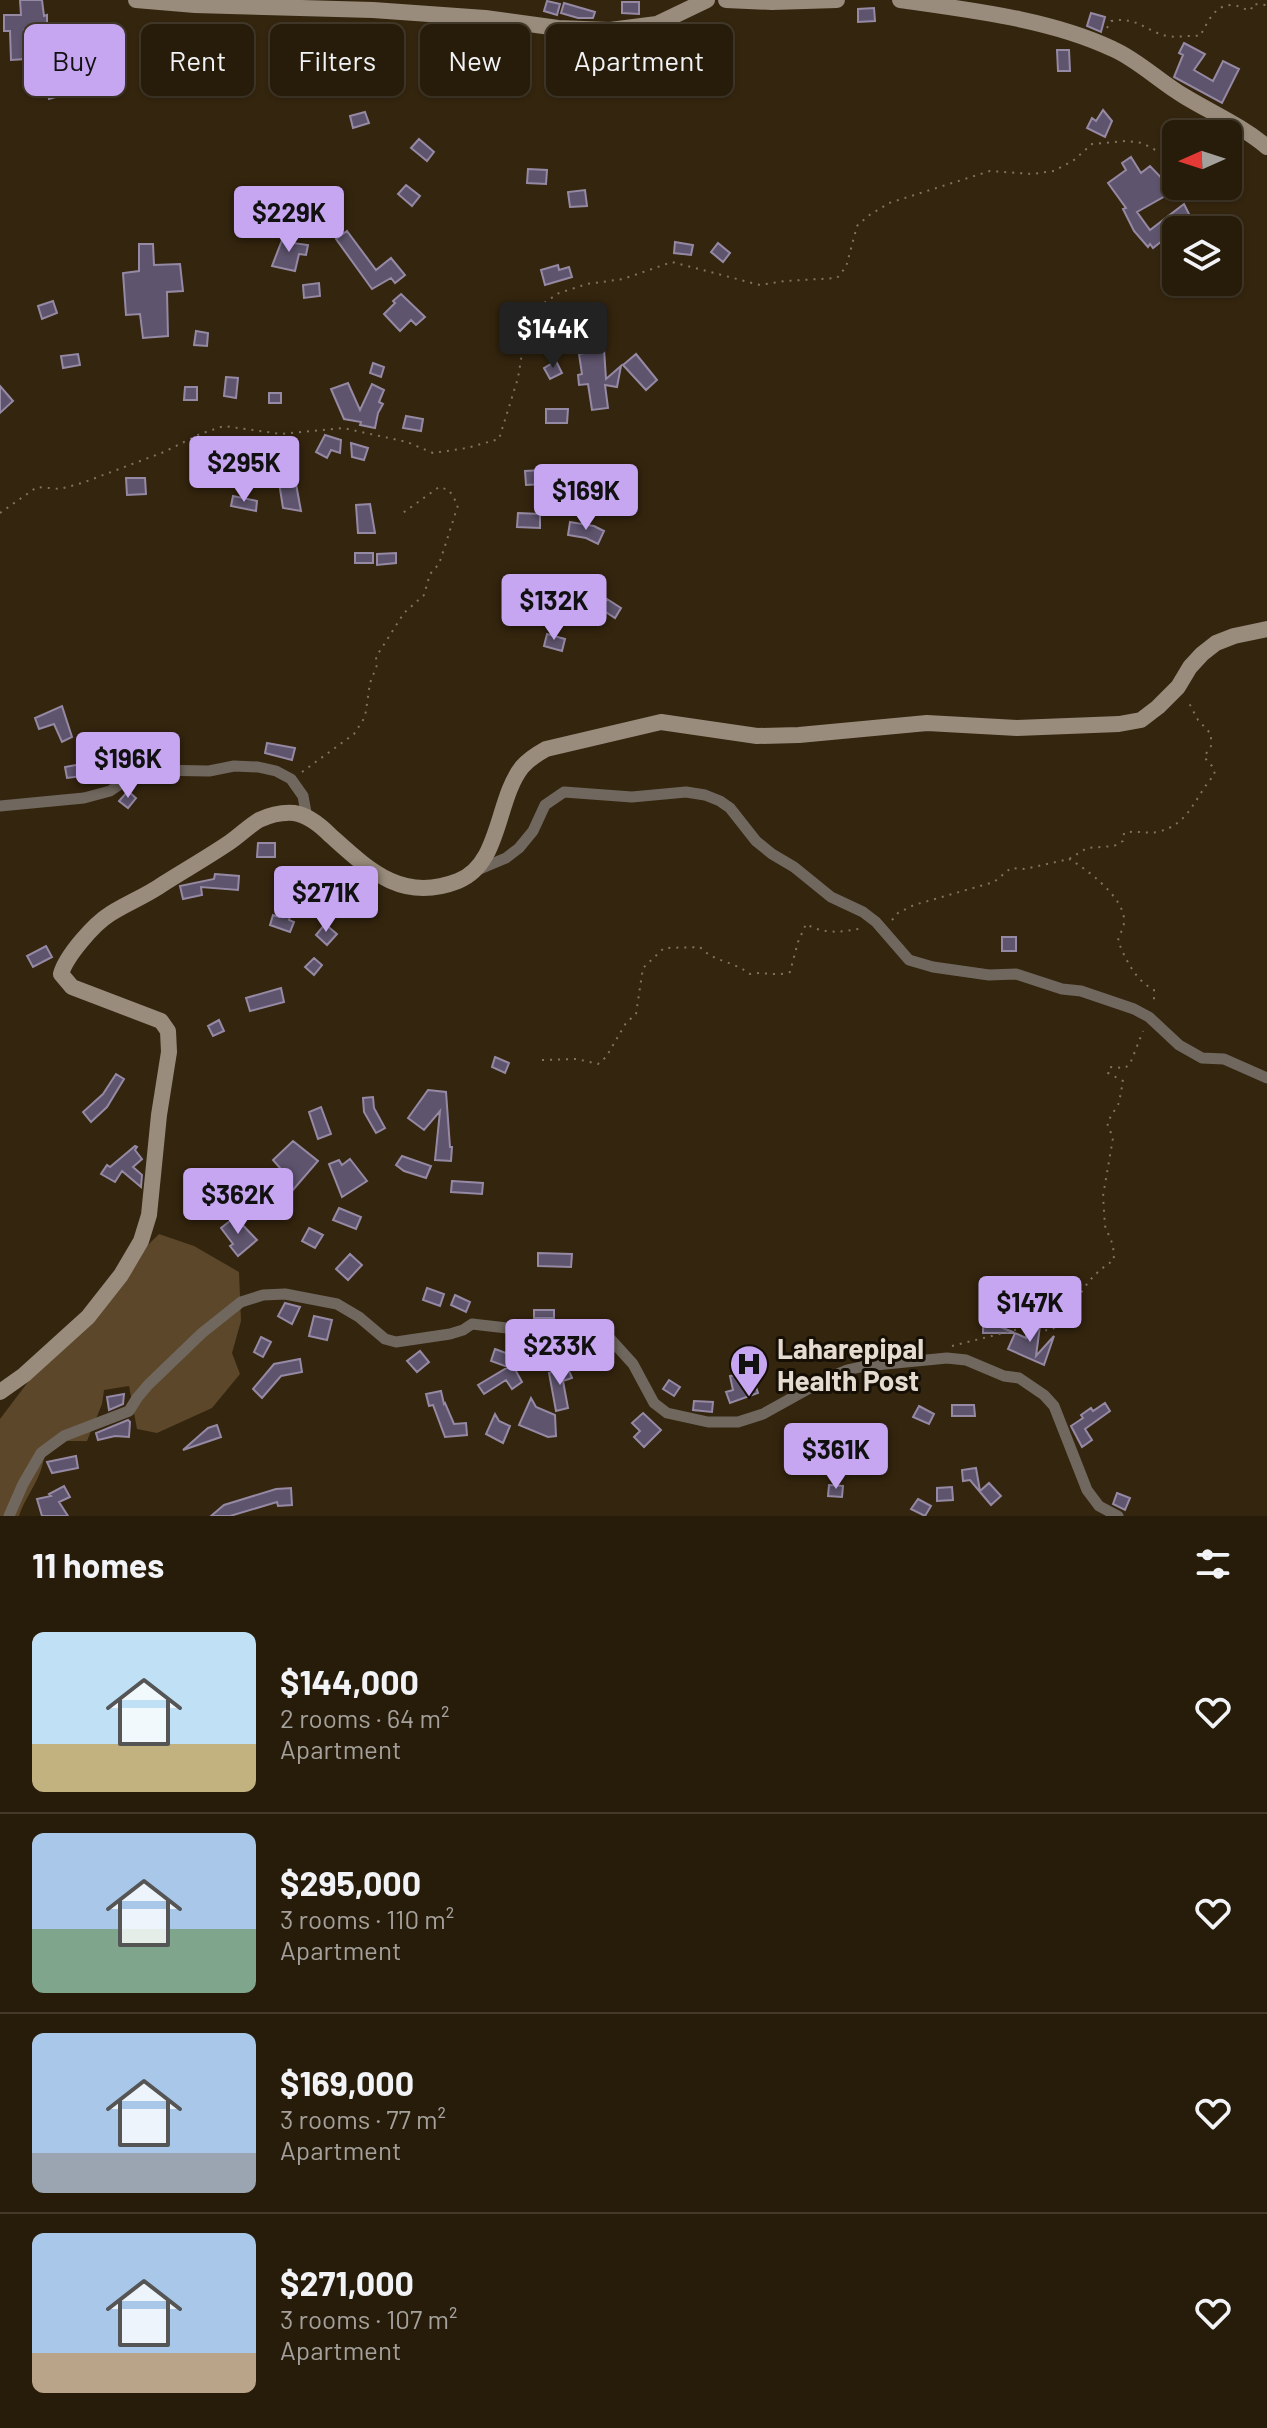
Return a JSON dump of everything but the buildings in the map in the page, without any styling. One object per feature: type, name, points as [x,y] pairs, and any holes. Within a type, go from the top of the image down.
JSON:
[{"type":"street","points":[[136,0],[195,5],[373,10],[610,30],[657,24],[707,0]]},
{"type":"street","points":[[726,0],[837,0]]},
{"type":"street","points":[[900,0],[1003,16],[1093,39],[1114,49],[1168,87],[1233,123],[1267,147]]},
{"type":"street","points":[[471,873],[490,849],[505,800],[522,767],[546,749],[561,744],[661,722],[757,736],[927,723],[1017,728],[1119,724],[1141,720],[1158,707],[1178,687],[1202,654],[1216,643],[1267,629]]},
{"type":"street","points":[[0,806],[84,798],[110,791],[131,777],[150,770],[209,771],[234,766],[276,771],[291,779],[303,796],[307,818]]},
{"type":"street","points":[[0,1392],[24,1375],[95,1309],[121,1275],[141,1241],[149,1215],[169,1052],[168,1031],[161,1021],[72,987],[61,974],[63,967],[78,945],[108,915],[145,896],[257,821],[282,813],[302,814],[321,826],[378,876],[416,889],[437,888],[506,858],[533,831],[545,805],[564,792],[632,797],[686,792],[705,795],[730,808],[756,841],[772,854],[794,867],[831,897],[863,912],[884,930],[909,960],[933,967],[989,975],[1016,974],[1062,989],[1081,991],[1149,1017],[1179,1045],[1202,1058],[1224,1059],[1267,1078]]},
{"type":"street","points":[[9,1516],[41,1453],[64,1436],[129,1411],[170,1362],[241,1302],[263,1295],[285,1294],[337,1304],[359,1317],[385,1339],[396,1342],[450,1334],[472,1324],[604,1332],[633,1364],[654,1403],[667,1413],[708,1422],[738,1422],[763,1414],[847,1370],[947,1358],[966,1360],[1004,1376],[1019,1378],[1044,1395],[1054,1406],[1087,1490],[1099,1506],[1118,1516]]},
{"type":"path","points":[[1114,49],[1106,30],[1111,21],[1134,20],[1164,35],[1179,38],[1200,36],[1214,11],[1228,5],[1251,10],[1253,4],[1267,5]]},
{"type":"path","points":[[0,513],[37,487],[60,489],[82,483],[224,426],[281,434],[343,428],[407,442],[433,453],[499,439],[535,309],[559,293],[587,284],[623,279],[672,262],[760,285],[837,278],[846,267],[857,226],[889,203],[990,171],[1032,174],[1054,171],[1074,160],[1092,144],[1142,143],[1162,153]]},
{"type":"path","points":[[291,779],[354,734],[365,717],[370,683],[377,665],[376,657],[404,613],[424,595],[430,574],[439,564],[458,505],[449,490],[439,487],[400,515]]},
{"type":"path","points":[[542,1060],[577,1059],[598,1064],[606,1057],[626,1023],[636,1014],[643,968],[664,948],[700,947],[708,957],[732,963],[750,974],[784,974],[790,972],[806,924],[814,929],[838,933],[868,927],[884,930],[898,913],[914,905],[994,882],[1011,868],[1025,869],[1069,859],[1087,848],[1114,846],[1123,841],[1124,833],[1155,832],[1175,824],[1186,817],[1215,774],[1204,757],[1211,746],[1211,734],[1198,720],[1178,687]]},
{"type":"path","points":[[954,1345],[1027,1327],[1049,1331],[1065,1323],[1083,1289],[1114,1260],[1113,1245],[1105,1226],[1103,1196],[1113,1138],[1107,1123],[1119,1103],[1123,1081],[1108,1073],[1110,1067],[1125,1068],[1130,1064],[1154,1010],[1154,990],[1143,984],[1127,962],[1118,941],[1124,922],[1116,897],[1069,859]]},
{"type":"shaded area","points":[[159,1234],[194,1246],[239,1272],[241,1321],[232,1353],[240,1374],[212,1408],[157,1433],[137,1429],[129,1386],[104,1390],[102,1404],[87,1441],[67,1441],[44,1457],[40,1473],[19,1516],[0,1516],[0,1419],[31,1378]]},
{"type":"place","name":"Laharepipal Health Post","points":[[749,1398]]}]
